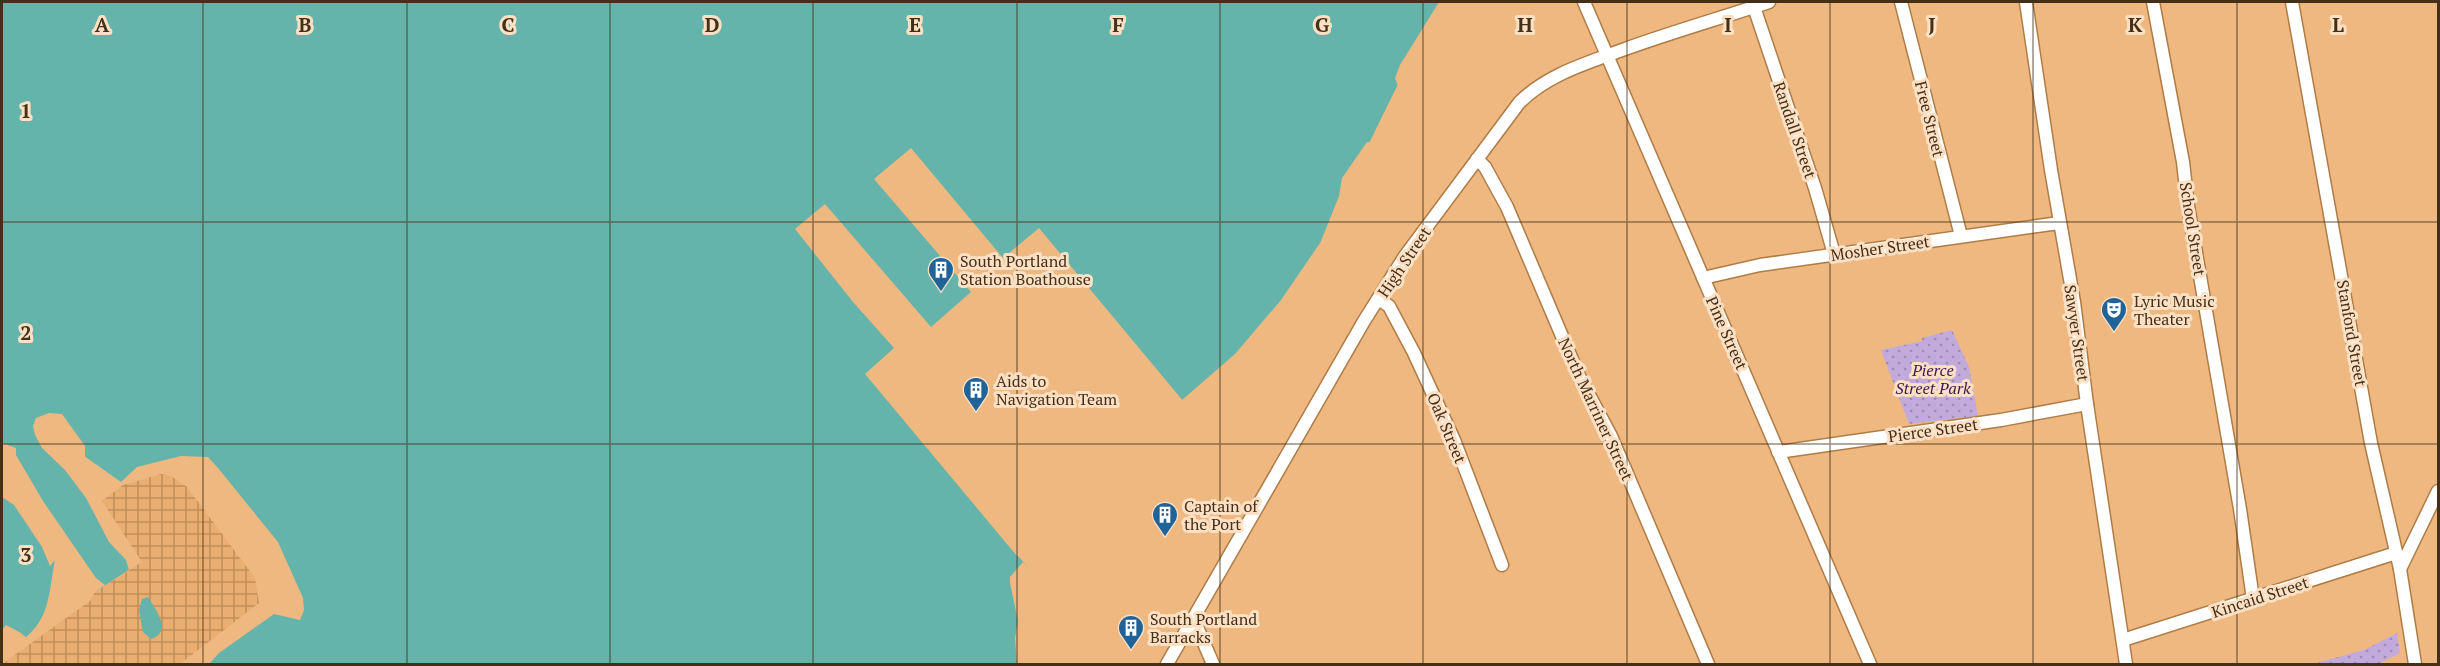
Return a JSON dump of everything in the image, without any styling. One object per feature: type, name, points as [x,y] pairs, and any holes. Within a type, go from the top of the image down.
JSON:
[{"type":"street","name":"Pine Street","points":[[1584,2],[1870,664]]},
{"type":"street","name":"High Street","points":[[1167,664],[1405,256],[1477,159],[1530,93],[1560,74],[1606,56],[1769,2]]},
{"type":"street","name":"Free Street","points":[[1901,2],[1961,236]]},
{"type":"street","name":"Sawyer Street","points":[[2026,2],[2059,223],[2074,302],[2126,664]]},
{"type":"street","name":"School Street","points":[[2153,2],[2184,162],[2188,206],[2240,509],[2253,599]]},
{"type":"street","name":"Stanford Street","points":[[2292,2],[2371,443],[2400,569],[2415,664]]},
{"type":"street","name":"Randall Street","points":[[1754,7],[1824,215],[1834,254]]},
{"type":"street","name":"North Marriner Street","points":[[1477,159],[1485,167],[1507,207],[1579,375],[1611,436],[1708,664]]},
{"type":"street","name":"Mosher Street","points":[[1703,278],[1760,265],[2059,223]]},
{"type":"street","name":"Oak Street","points":[[1378,299],[1389,306],[1414,353],[1454,440],[1502,565]]},
{"type":"street","name":"Pierce Street","points":[[1778,452],[2001,420],[2087,404]]},
{"type":"street","points":[[2400,569],[2439,491]]},
{"type":"street","name":"Kincaid Street","points":[[2123,640],[2396,553]]},
{"type":"street","points":[[1193,618],[1213,664]]},
{"type":"shaded area","points":[[161,474],[171,476],[187,487],[255,578],[259,603],[180,664],[2,664],[90,601],[95,592],[142,562],[102,501],[123,485]]},
{"type":"green space","name":"Pierce Street Park","points":[[1952,330],[1969,367],[1978,416],[1909,424],[1881,350],[1922,341],[1922,338]]},
{"type":"green space","points":[[2397,633],[2400,653],[2378,664],[2313,664],[2364,650]]},
{"type":"water","points":[[2,2],[1442,2],[1432,15],[1320,243],[1281,300],[1235,354],[1182,400],[1017,555],[1027,566],[1017,586],[1022,664],[194,664],[264,607],[270,595],[263,576],[188,477],[166,467],[131,475],[121,482],[77,451],[59,426],[48,432],[139,563],[95,592],[7,462],[2,465]]},
{"type":"water","points":[[2,479],[55,559],[50,593],[43,616],[29,635],[2,656]]},
{"type":"water","points":[[148,597],[162,626],[158,636],[151,639],[143,632],[139,610],[142,599]]},
{"type":"pier","points":[[1439,2],[1445,2],[1435,16],[1399,89],[1395,78],[1400,65]]},
{"type":"pier","points":[[1367,142],[1372,142],[1323,242],[1321,241],[1339,196],[1342,178]]},
{"type":"pier","points":[[911,148],[1003,258],[1039,228],[1184,402],[1017,556],[865,374],[894,348],[853,302],[795,229],[825,204],[931,327],[971,292],[874,179]]},
{"type":"pier","points":[[49,413],[62,414],[85,446],[85,460],[75,453],[57,429],[51,432],[141,562],[129,570],[126,560],[109,542],[86,498],[65,470],[42,448],[35,435],[33,426],[36,418]]},
{"type":"pier","points":[[2,443],[16,448],[16,455],[43,501],[96,578],[105,585],[95,592],[92,592],[6,466],[2,468]]},
{"type":"pier","points":[[181,456],[208,457],[218,468],[278,542],[303,598],[304,610],[300,620],[274,614],[219,653],[209,664],[191,664],[261,605],[267,595],[260,577],[186,479],[166,470],[141,473],[123,485],[121,482],[137,467]]},
{"type":"pier","points":[[2,476],[57,558],[50,566],[42,547],[14,505],[2,497]]},
{"type":"pier","points":[[1023,562],[1027,566],[1020,586],[1023,614],[1022,651],[1025,664],[1017,664],[1015,638],[1018,621],[1010,577]]},
{"type":"pier","points":[[6,625],[29,640],[2,659],[2,630]]},
{"type":"place","name":"South Portland Station Boathouse","points":[[941,293]]},
{"type":"place","name":"Lyric Music Theater","points":[[2114,333]]},
{"type":"place","name":"Aids to Navigation Team","points":[[976,413]]},
{"type":"place","name":"Captain of the Port","points":[[1165,538]]},
{"type":"place","name":"South Portland Barracks","points":[[1131,651]]}]
